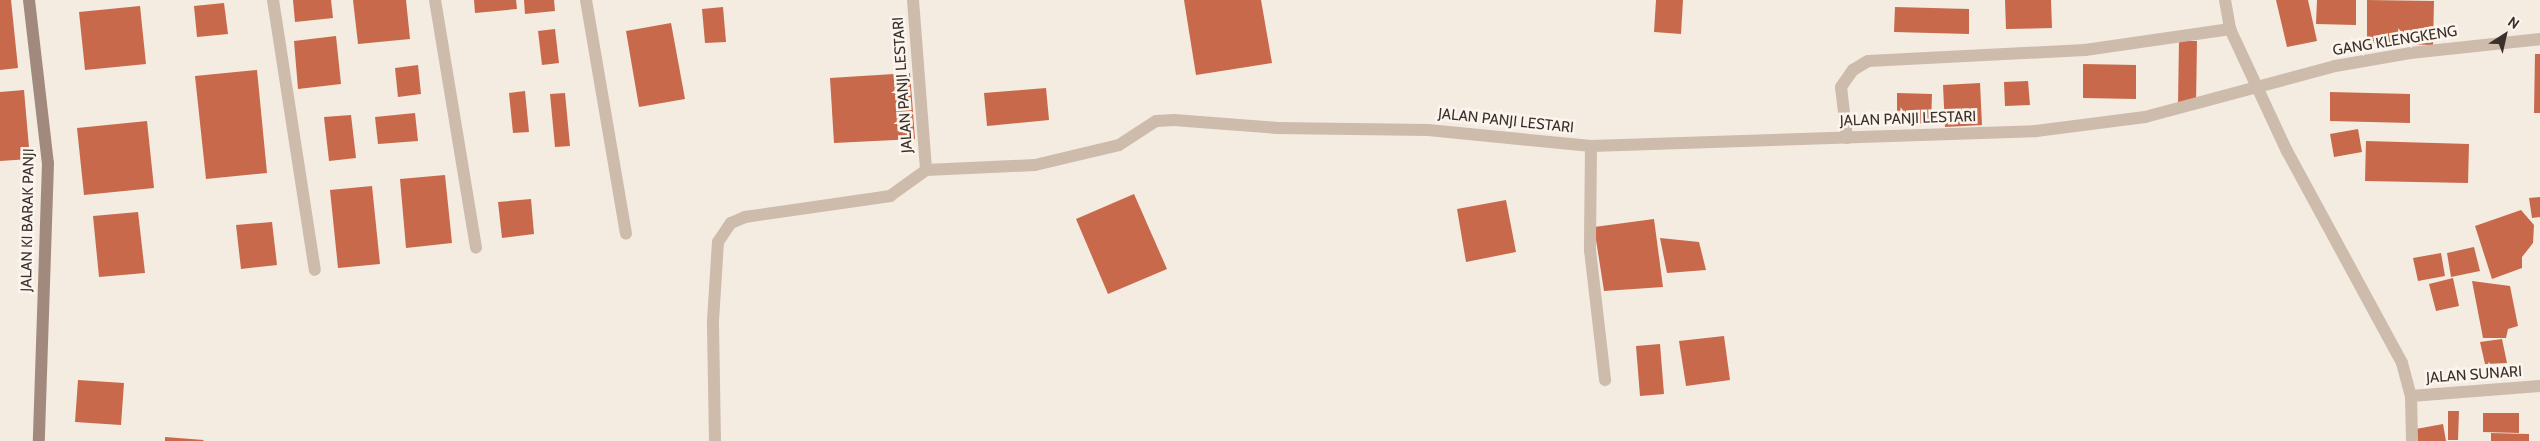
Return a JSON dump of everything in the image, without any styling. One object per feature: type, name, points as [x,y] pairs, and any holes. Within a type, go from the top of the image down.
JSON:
[{"type":"street","name":"JALAN KI BARAK PANJI","points":[[29,0],[48,163],[39,441]]},
{"type":"street","points":[[273,0],[315,270]]},
{"type":"street","points":[[435,0],[476,248]]},
{"type":"street","points":[[586,0],[626,234]]},
{"type":"street","name":"JALAN PANJI LESTARI","points":[[913,0],[926,170],[1034,165],[1119,144],[1156,121],[1174,120],[1277,128],[1428,130],[1591,146],[1847,138],[2036,131],[2100,125],[2189,107],[2258,86]]},
{"type":"street","points":[[2225,0],[2230,29],[2287,151],[2386,328],[2402,363],[2411,396],[2412,441]]},
{"type":"street","points":[[1847,138],[1841,87],[1853,70],[1868,61],[2085,50],[2230,29]]},
{"type":"street","name":"GANG KLENGKENG","points":[[2258,86],[2335,66],[2410,53],[2540,39]]},
{"type":"street","points":[[1591,146],[1590,250],[1605,380]]},
{"type":"street","points":[[714,441],[713,321],[718,242],[731,223],[745,217],[890,196],[926,170]]},
{"type":"street","name":"JALAN SUNARI","points":[[2411,396],[2540,386]]},
{"type":"building","points":[[0,0],[11,0],[18,68],[0,70]]},
{"type":"building","points":[[293,0],[331,0],[333,18],[295,22]]},
{"type":"building","points":[[353,0],[406,0],[410,39],[358,44]]},
{"type":"building","points":[[474,0],[516,0],[517,9],[475,13]]},
{"type":"building","points":[[524,0],[554,0],[555,11],[525,14]]},
{"type":"building","points":[[1184,0],[1261,0],[1272,63],[1196,75]]},
{"type":"building","points":[[1656,0],[1683,0],[1681,34],[1654,32]]},
{"type":"building","points":[[2005,0],[2051,0],[2052,28],[2006,29]]},
{"type":"building","points":[[2276,0],[2308,0],[2317,41],[2287,47]]},
{"type":"building","points":[[2317,0],[2356,0],[2356,25],[2316,24]]},
{"type":"building","points":[[2367,0],[2434,1],[2433,45],[2367,43]]},
{"type":"building","points":[[224,3],[228,34],[197,37],[194,6]]},
{"type":"building","points":[[140,6],[146,64],[85,70],[79,12]]},
{"type":"building","points":[[723,7],[726,42],[705,43],[702,9]]},
{"type":"building","points":[[1895,7],[1969,9],[1969,34],[1894,32]]},
{"type":"building","points":[[671,23],[685,99],[639,107],[626,31]]},
{"type":"building","points":[[555,29],[559,63],[542,65],[538,31]]},
{"type":"building","points":[[336,36],[341,84],[298,89],[294,41]]},
{"type":"building","points":[[2179,41],[2197,41],[2196,104],[2178,104]]},
{"type":"building","points":[[2535,54],[2540,54],[2540,113],[2534,113]]},
{"type":"building","points":[[2083,64],[2136,65],[2136,99],[2083,98]]},
{"type":"building","points":[[418,65],[421,94],[398,97],[395,68]]},
{"type":"building","points":[[257,70],[267,173],[206,179],[195,76]]},
{"type":"building","points":[[910,73],[915,139],[834,143],[830,78]]},
{"type":"building","points":[[2028,81],[2030,105],[2005,106],[2004,82]]},
{"type":"building","points":[[1980,83],[1982,125],[1945,127],[1943,85]]},
{"type":"building","points":[[1046,88],[1049,120],[987,126],[984,93]]},
{"type":"building","points":[[24,90],[30,159],[0,161],[0,92]]},
{"type":"building","points":[[525,91],[529,132],[513,133],[509,93]]},
{"type":"building","points":[[2330,92],[2410,94],[2410,123],[2330,121]]},
{"type":"building","points":[[565,93],[570,146],[555,147],[550,94]]},
{"type":"building","points":[[1897,93],[1932,94],[1931,124],[1897,123]]},
{"type":"building","points":[[415,113],[418,141],[378,144],[375,117]]},
{"type":"building","points":[[351,115],[356,158],[329,161],[324,117]]},
{"type":"building","points":[[147,121],[154,188],[84,195],[77,128]]},
{"type":"building","points":[[2358,129],[2362,152],[2334,157],[2330,134]]},
{"type":"building","points":[[2366,141],[2469,144],[2468,183],[2365,181]]},
{"type":"building","points":[[445,175],[452,243],[406,248],[400,179]]},
{"type":"building","points":[[372,186],[380,264],[338,268],[330,190]]},
{"type":"building","points":[[1134,194],[1167,269],[1108,294],[1076,219]]},
{"type":"building","points":[[2540,197],[2540,217],[2532,218],[2529,198]]},
{"type":"building","points":[[531,199],[534,234],[502,238],[498,202]]},
{"type":"building","points":[[1506,200],[1516,252],[1466,262],[1457,209]]},
{"type":"building","points":[[2521,210],[2534,225],[2533,243],[2522,257],[2522,268],[2492,279],[2475,226]]},
{"type":"building","points":[[138,212],[145,273],[99,277],[93,216]]},
{"type":"building","points":[[1654,219],[1663,287],[1604,291],[1594,227]]},
{"type":"building","points":[[272,222],[277,265],[241,269],[236,225]]},
{"type":"building","points":[[1660,238],[1699,242],[1706,270],[1667,273]]},
{"type":"building","points":[[2474,247],[2480,271],[2451,277],[2447,253]]},
{"type":"building","points":[[2441,253],[2445,276],[2418,281],[2413,258]]},
{"type":"building","points":[[2453,278],[2459,306],[2436,311],[2429,284]]},
{"type":"building","points":[[2472,281],[2510,286],[2518,326],[2508,329],[2506,338],[2483,338]]},
{"type":"building","points":[[1724,336],[1730,380],[1686,386],[1679,341]]},
{"type":"building","points":[[2502,339],[2507,363],[2485,364],[2480,342]]},
{"type":"building","points":[[1660,344],[1664,394],[1640,396],[1636,346]]},
{"type":"building","points":[[78,380],[124,383],[121,425],[75,422]]},
{"type":"building","points":[[2448,411],[2459,411],[2458,440],[2448,440]]},
{"type":"building","points":[[2483,413],[2519,413],[2519,433],[2483,432]]},
{"type":"building","points":[[2443,424],[2446,441],[2418,441],[2416,429]]},
{"type":"building","points":[[2491,433],[2529,434],[2529,441],[2491,441]]},
{"type":"building","points":[[165,437],[204,440],[165,441]]}]
